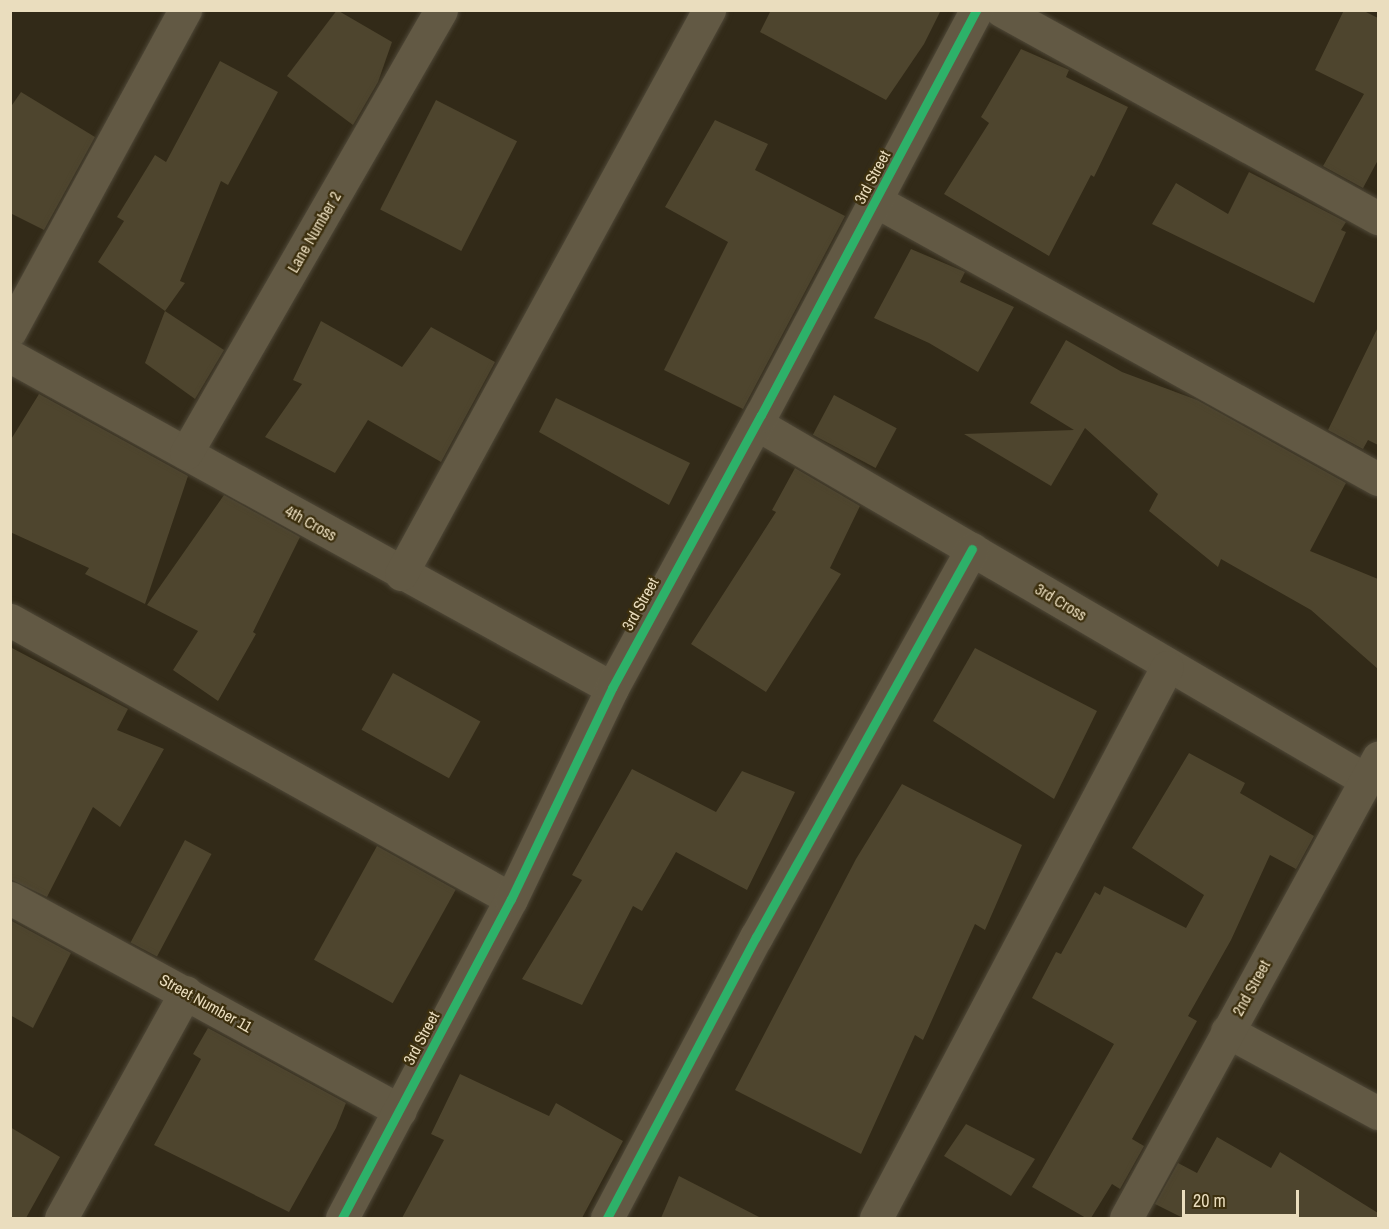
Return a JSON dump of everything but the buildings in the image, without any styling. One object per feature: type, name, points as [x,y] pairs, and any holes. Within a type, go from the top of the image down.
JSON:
[{"type":"street","points":[[10,331],[185,10]]},
{"type":"street","name":"Lane Number 2","points":[[186,453],[441,10]]},
{"type":"street","points":[[401,574],[709,10]]},
{"type":"street","name":"3rd Street","points":[[342,1218],[511,899],[612,688],[757,424],[976,10]]},
{"type":"street","points":[[1001,10],[1378,218]]},
{"type":"street","points":[[876,201],[1378,478]]},
{"type":"street","name":"4th Cross","points":[[10,356],[401,574],[612,688]]},
{"type":"street","name":"3rd Cross","points":[[757,424],[972,549],[1167,667],[1372,769]]},
{"type":"street","points":[[606,1218],[756,937],[972,549]]},
{"type":"street","points":[[10,620],[511,899]]},
{"type":"street","points":[[876,1218],[1167,667]]},
{"type":"street","name":"2nd Street","points":[[1126,1218],[1372,769]]},
{"type":"street","name":"Street Number 11","points":[[10,898],[186,992],[400,1111]]},
{"type":"street","points":[[61,1218],[186,992]]},
{"type":"street","points":[[1227,1031],[1378,1113]]},
{"type":"cycle path","points":[[342,1218],[511,899],[612,688],[761,415],[976,10]]},
{"type":"cycle path","points":[[607,1218],[756,937],[972,549]]}]
